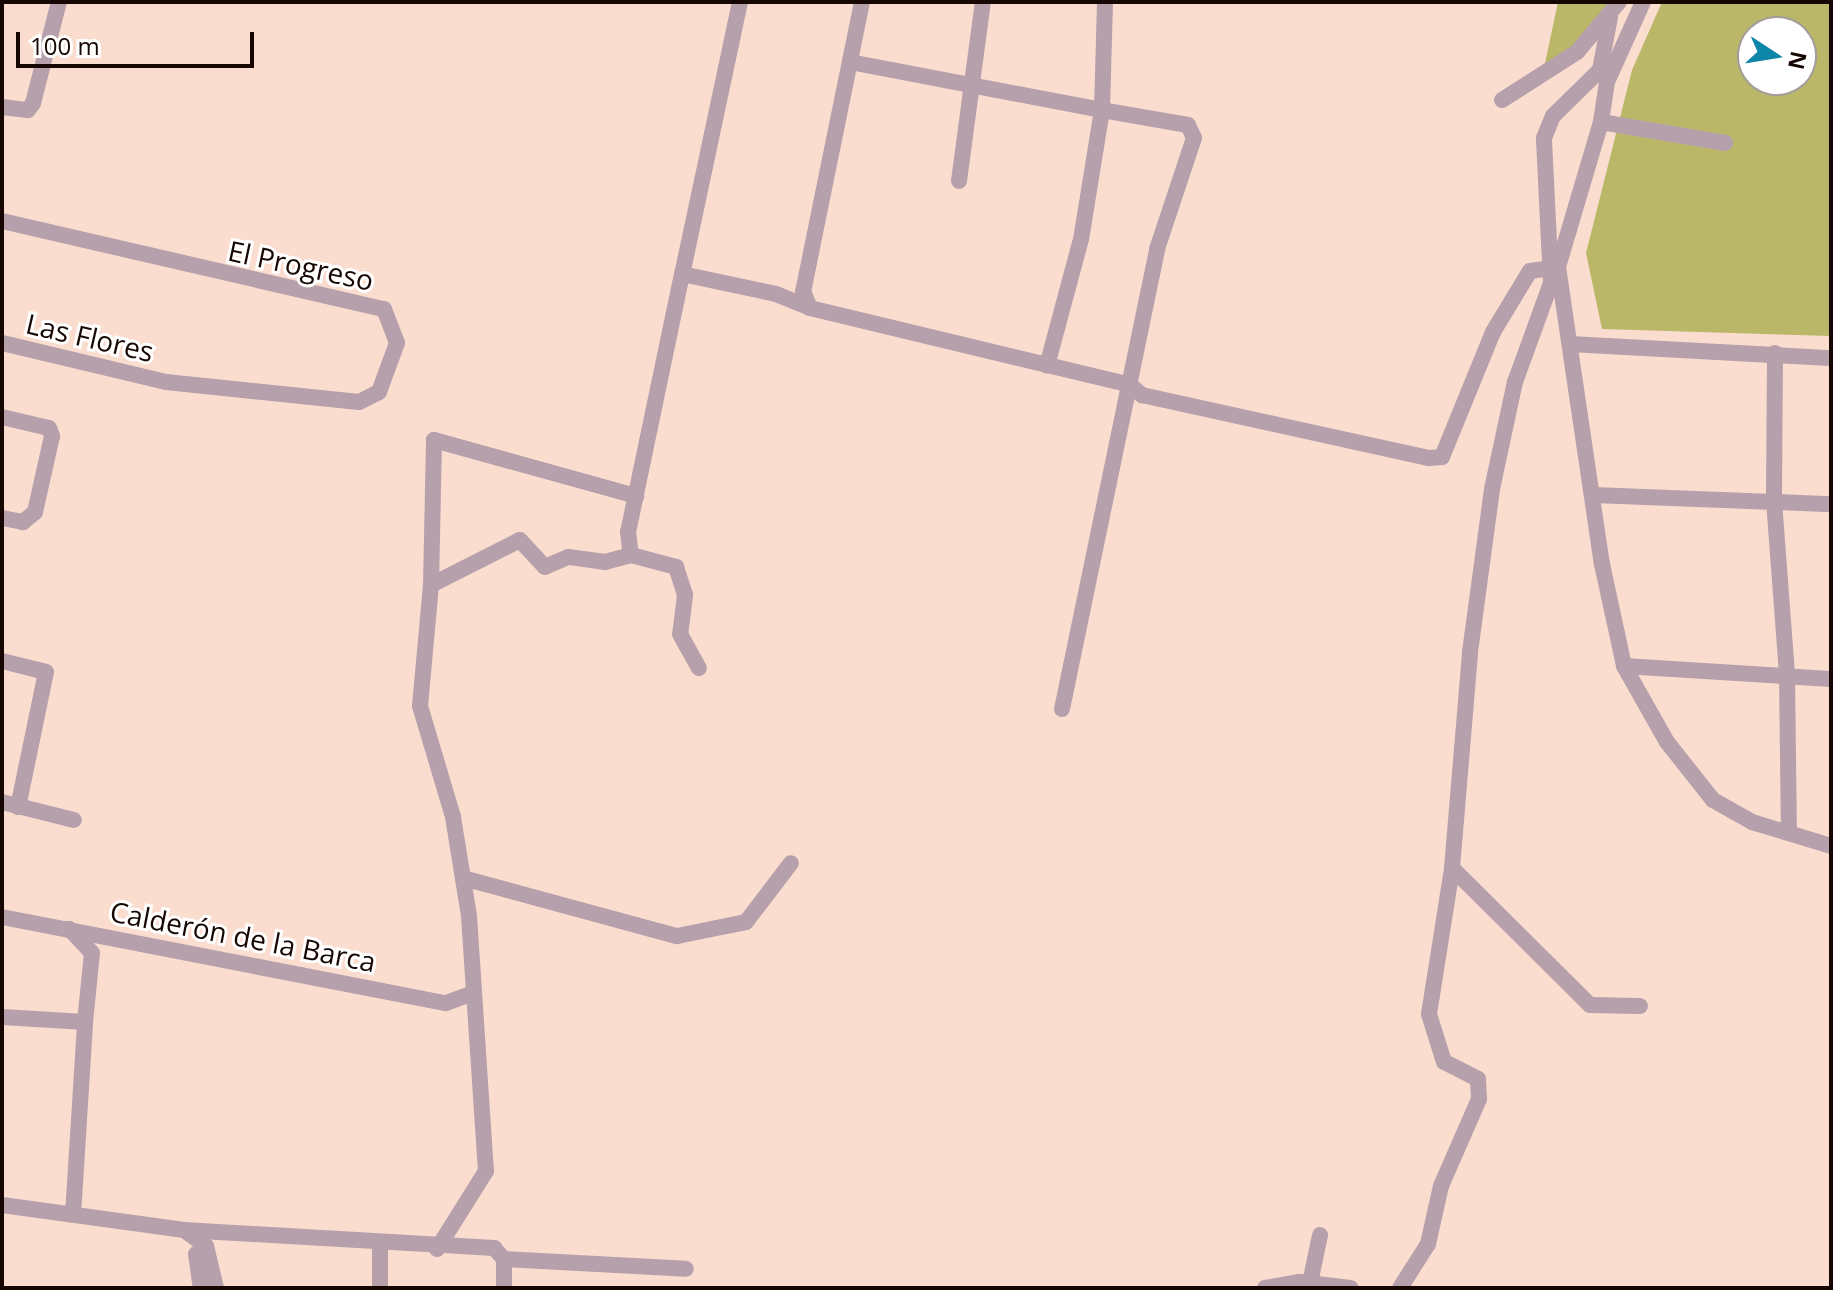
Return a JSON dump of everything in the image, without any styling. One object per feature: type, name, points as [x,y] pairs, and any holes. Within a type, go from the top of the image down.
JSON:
[{"type":"street","points":[[2,107],[28,110],[59,2]]},
{"type":"street","points":[[631,555],[628,532],[740,2]]},
{"type":"street","points":[[810,308],[803,291],[862,2]]},
{"type":"street","points":[[959,181],[968,83],[983,2]]},
{"type":"street","points":[[1047,366],[1081,239],[1102,110],[1105,2]]},
{"type":"street","points":[[1502,100],[1577,52],[1610,17],[1619,2]]},
{"type":"street","points":[[1400,1288],[1428,1244],[1451,1159],[1479,1099],[1478,1079],[1444,1062],[1429,1014],[1452,868],[1470,652],[1492,489],[1515,382],[1551,283],[1553,266],[1601,122],[1607,82],[1643,2]]},
{"type":"street","points":[[1610,17],[1600,70],[1553,116],[1544,138],[1553,266],[1570,344],[1624,666],[1667,742],[1713,800],[1752,822],[1831,846]]},
{"type":"street","points":[[850,62],[1188,125],[1194,138],[1157,249],[1062,709]]},
{"type":"street","points":[[1601,122],[1725,143]]},
{"type":"street","name":"El Progreso","points":[[2,221],[384,309],[394,323],[397,343],[372,399],[166,382]]},
{"type":"street","points":[[682,274],[776,294],[810,308],[1130,385],[1142,395],[1291,430],[1442,457],[1493,332],[1530,271],[1553,266]]},
{"type":"street","name":"Las Flores","points":[[2,343],[166,382]]},
{"type":"street","points":[[1570,344],[1831,358]]},
{"type":"street","points":[[1775,353],[1774,501],[1787,675],[1789,832]]},
{"type":"street","points":[[2,417],[49,428],[52,436],[35,512],[23,522],[2,518]]},
{"type":"street","points":[[437,1249],[486,1171],[463,878],[453,817],[420,706],[431,585],[434,440],[636,496]]},
{"type":"street","points":[[1593,495],[1831,504]]},
{"type":"street","points":[[431,585],[520,540],[545,567],[568,557],[605,562],[631,555],[676,567],[685,595],[680,634],[699,668]]},
{"type":"street","points":[[2,661],[46,672],[10,805],[74,820]]},
{"type":"street","points":[[1624,666],[1831,679]]},
{"type":"street","points":[[463,878],[677,936],[746,922],[791,863]]},
{"type":"street","points":[[1452,868],[1590,1005],[1640,1006]]},
{"type":"street","name":"Calderón de la Barca","points":[[2,917],[446,1003],[473,993]]},
{"type":"street","points":[[70,929],[92,953],[73,1215]]},
{"type":"street","points":[[2,1017],[85,1022]]},
{"type":"street","points":[[2,1205],[189,1236],[380,1242],[437,1249],[494,1248],[504,1259],[504,1288]]},
{"type":"street","points":[[1310,1283],[1320,1235]]},
{"type":"street","points":[[189,1236],[201,1288]]},
{"type":"street","points":[[189,1236],[206,1246],[216,1288]]},
{"type":"street","points":[[380,1242],[380,1288]]},
{"type":"street","points":[[504,1259],[686,1269]]},
{"type":"street","points":[[1265,1288],[1310,1283],[1351,1288]]},
{"type":"shaded area","points":[[1558,2],[1610,2],[1576,44],[1544,68]]},
{"type":"shaded area","points":[[1662,2],[1831,2],[1831,336],[1602,329],[1586,253],[1632,70]]}]
